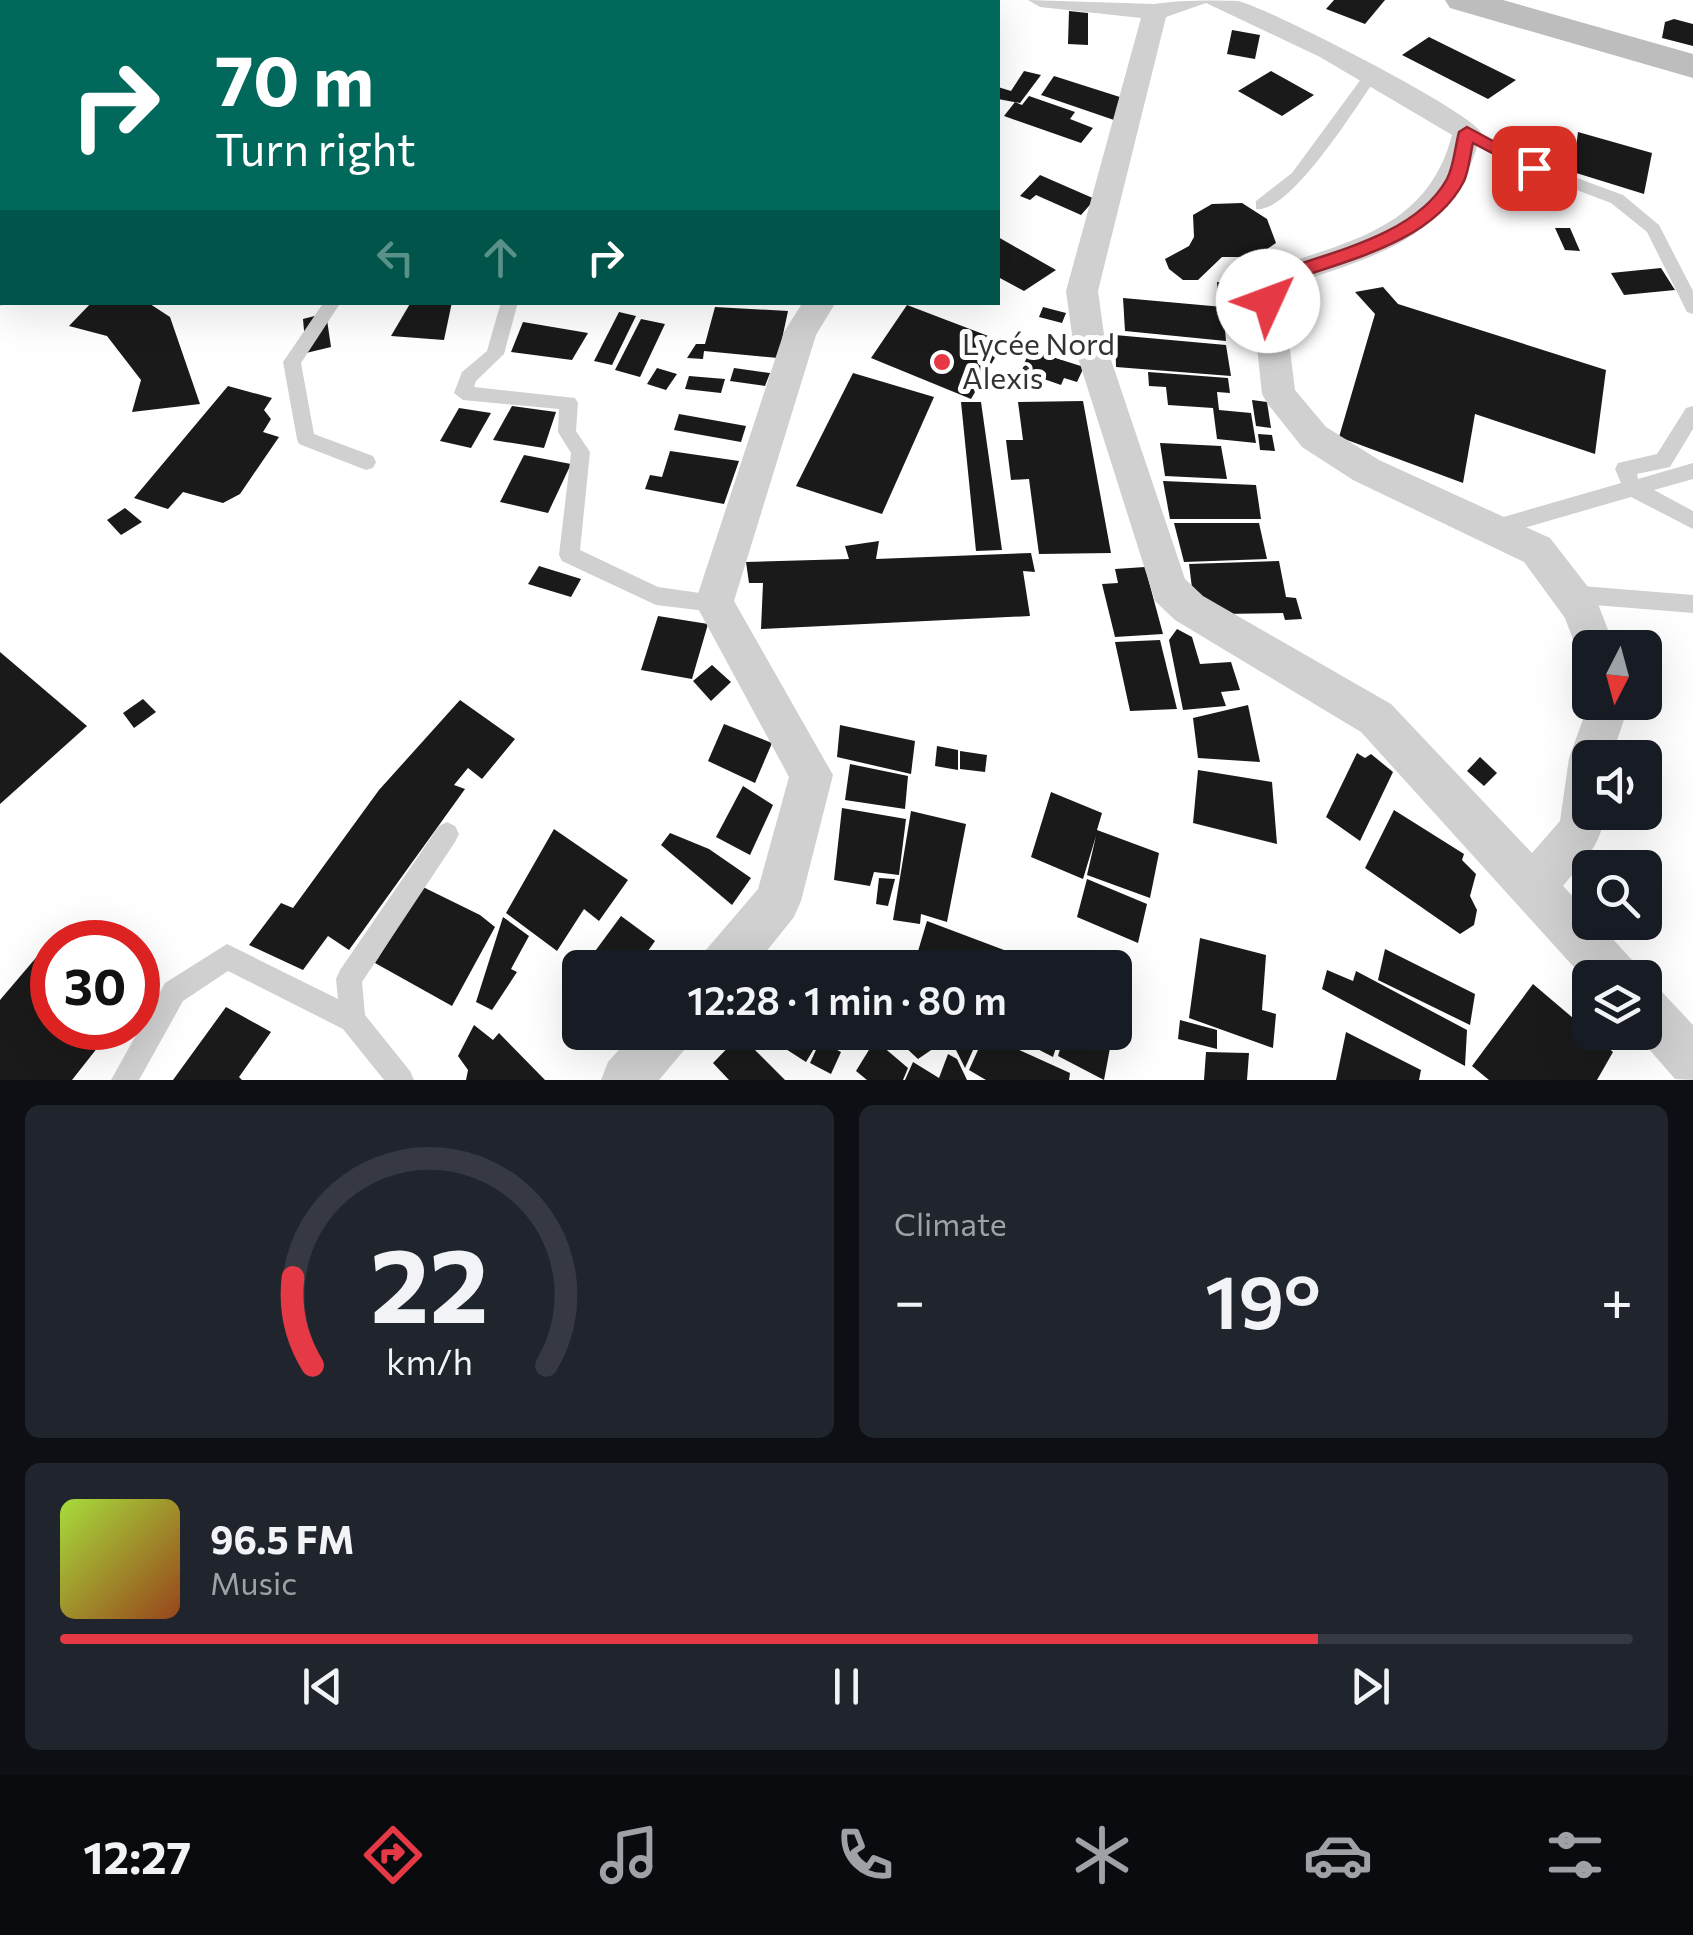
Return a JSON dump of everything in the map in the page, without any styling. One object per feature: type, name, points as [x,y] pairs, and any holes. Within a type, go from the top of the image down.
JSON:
[{"type":"street","points":[[1040,0],[1155,12],[1196,0]]},
{"type":"street","points":[[1216,0],[1372,74],[1467,132],[1456,180],[1423,218],[1374,243],[1282,276],[1268,301],[1279,394],[1314,438],[1366,470],[1537,550],[1570,594],[1587,630]]},
{"type":"street","points":[[1475,2],[1693,66]]},
{"type":"street","points":[[1155,12],[1082,290],[1090,342],[1169,588],[1189,608],[1376,718],[1600,960]]},
{"type":"street","points":[[0,248],[0,294]]},
{"type":"street","points":[[737,950],[778,901],[810,775],[714,603],[800,332],[818,305]]},
{"type":"street","points":[[1532,886],[1582,830]]},
{"type":"street","points":[[1662,1028],[1693,1062]]},
{"type":"street","points":[[626,1080],[652,1050]]},
{"type":"lane","points":[[1262,205],[1296,177],[1372,74]]},
{"type":"lane","points":[[1467,132],[1534,168],[1617,199],[1653,229],[1693,308]]},
{"type":"lane","points":[[331,305],[292,362],[306,439],[366,462]]},
{"type":"lane","points":[[509,305],[495,354],[468,378],[463,394],[569,404],[567,432],[580,452],[569,555],[656,596],[714,603]]},
{"type":"lane","points":[[1693,413],[1663,460],[1625,469],[1632,488],[1693,521]]},
{"type":"lane","points":[[1494,528],[1693,471]]},
{"type":"lane","points":[[1570,594],[1693,604]]},
{"type":"lane","points":[[352,1020],[349,978],[446,834]]},
{"type":"lane","points":[[124,1080],[174,992],[227,957],[352,1020],[402,1080]]},
{"type":"building","points":[[1334,0],[1385,0],[1365,24],[1326,9]]},
{"type":"building","points":[[1069,11],[1088,13],[1088,45],[1068,44]]},
{"type":"building","points":[[1674,19],[1693,24],[1693,46],[1662,38],[1665,22]]},
{"type":"building","points":[[1232,30],[1260,35],[1255,59],[1227,54]]},
{"type":"building","points":[[1429,37],[1516,80],[1488,99],[1402,55]]},
{"type":"building","points":[[1024,71],[1041,75],[1020,103],[1000,99],[1000,88],[1011,91]]},
{"type":"building","points":[[1271,71],[1314,95],[1282,116],[1238,91]]},
{"type":"building","points":[[1054,76],[1123,98],[1114,120],[1041,95]]},
{"type":"building","points":[[1029,96],[1075,112],[1070,119],[1093,128],[1081,143],[1004,116],[1015,102],[1022,105]]},
{"type":"building","points":[[1578,132],[1652,153],[1644,194],[1573,172]]},
{"type":"building","points":[[1040,175],[1095,199],[1081,215],[1036,195],[1030,200],[1020,196]]},
{"type":"building","points":[[1242,203],[1267,219],[1276,243],[1255,257],[1222,257],[1198,280],[1183,280],[1169,269],[1165,259],[1189,246],[1194,237],[1193,215],[1212,204]]},
{"type":"building","points":[[1555,228],[1570,228],[1580,251],[1565,250]]},
{"type":"building","points":[[1000,238],[1056,270],[1024,291],[1000,278]]},
{"type":"building","points":[[1661,268],[1675,290],[1624,295],[1611,273]]},
{"type":"building","points":[[1217,282],[1248,284],[1250,300],[1218,297]]},
{"type":"building","points":[[1383,287],[1398,304],[1606,370],[1595,454],[1475,414],[1463,483],[1339,437],[1375,314],[1355,292]]},
{"type":"building","points":[[1123,298],[1223,307],[1226,341],[1125,331]]},
{"type":"building","points":[[89,305],[152,305],[170,317],[200,404],[132,412],[141,380],[107,336],[69,326]]},
{"type":"building","points":[[409,305],[451,305],[444,340],[391,336]]},
{"type":"building","points":[[907,305],[1004,342],[971,399],[871,358]]},
{"type":"building","points":[[715,307],[788,311],[778,358],[704,351],[703,359],[687,358],[696,344],[705,344]]},
{"type":"building","points":[[1043,307],[1066,313],[1062,323],[1039,317]]},
{"type":"building","points":[[619,312],[636,316],[612,365],[594,361]]},
{"type":"building","points":[[326,313],[331,347],[306,353],[303,319]]},
{"type":"building","points":[[641,319],[665,324],[640,377],[615,370]]},
{"type":"building","points":[[523,322],[588,333],[572,360],[511,352]]},
{"type":"building","points":[[1115,335],[1226,345],[1231,376],[1116,367]]},
{"type":"building","points":[[1030,350],[1084,367],[1077,382],[1064,378],[1061,385],[1021,371]]},
{"type":"building","points":[[657,368],[677,374],[666,390],[647,384]]},
{"type":"building","points":[[734,368],[770,373],[765,386],[730,381]]},
{"type":"building","points":[[1148,372],[1228,378],[1230,393],[1217,392],[1219,410],[1251,413],[1256,443],[1217,439],[1213,408],[1168,405],[1166,387],[1149,386]]},
{"type":"building","points":[[853,373],[934,397],[882,514],[796,486]]},
{"type":"building","points":[[689,376],[725,379],[721,393],[685,389]]},
{"type":"building","points":[[228,386],[272,398],[264,410],[271,419],[263,432],[279,437],[240,494],[223,503],[183,492],[168,509],[134,498]]},
{"type":"building","points":[[1252,400],[1267,402],[1271,428],[1256,426]]},
{"type":"building","points":[[1083,401],[1111,553],[1039,554],[1029,479],[1011,480],[1006,440],[1023,440],[1018,402]]},
{"type":"building","points":[[961,402],[981,402],[1002,550],[976,551]]},
{"type":"building","points":[[512,406],[556,412],[544,448],[493,440]]},
{"type":"building","points":[[459,408],[491,413],[471,448],[440,441]]},
{"type":"building","points":[[679,414],[746,426],[741,442],[674,430]]},
{"type":"building","points":[[1258,434],[1272,435],[1275,451],[1260,450]]},
{"type":"building","points":[[1160,443],[1221,446],[1227,479],[1165,476]]},
{"type":"building","points":[[670,451],[739,461],[724,504],[645,489],[650,475],[662,477]]},
{"type":"building","points":[[524,455],[571,464],[548,513],[500,502]]},
{"type":"building","points":[[1163,481],[1256,485],[1261,519],[1170,519]]},
{"type":"building","points":[[125,508],[142,522],[121,535],[107,520]]},
{"type":"building","points":[[1174,523],[1259,523],[1267,559],[1184,562]]},
{"type":"building","points":[[879,541],[876,559],[1031,553],[1035,572],[1023,571],[1030,616],[761,629],[763,583],[749,583],[746,562],[849,559],[845,546]]},
{"type":"building","points":[[1279,561],[1286,597],[1296,598],[1302,619],[1285,620],[1283,613],[1220,614],[1192,588],[1189,564]]},
{"type":"building","points":[[539,566],[581,579],[571,597],[528,584]]},
{"type":"building","points":[[1145,567],[1163,634],[1115,637],[1102,584],[1118,583],[1115,569]]},
{"type":"building","points":[[658,616],[708,624],[692,679],[641,670]]},
{"type":"building","points":[[1177,629],[1192,637],[1200,664],[1231,662],[1240,690],[1221,692],[1226,706],[1183,710],[1169,640]]},
{"type":"building","points":[[1160,640],[1177,709],[1130,711],[1115,642]]},
{"type":"building","points":[[0,652],[87,726],[0,804]]},
{"type":"building","points":[[712,665],[731,682],[711,701],[693,681]]},
{"type":"building","points":[[143,699],[156,712],[134,728],[123,713]]},
{"type":"building","points":[[460,700],[515,739],[482,779],[468,768],[454,785],[465,789],[349,950],[328,936],[303,970],[249,945],[281,903],[293,908],[379,790]]},
{"type":"building","points":[[1248,705],[1260,762],[1198,758],[1193,718]]},
{"type":"building","points":[[724,724],[772,743],[755,783],[708,761]]},
{"type":"building","points":[[840,725],[915,741],[911,774],[837,757]]},
{"type":"building","points":[[937,746],[958,750],[958,770],[935,766]]},
{"type":"building","points":[[960,751],[987,755],[985,772],[960,769]]},
{"type":"building","points":[[1357,753],[1365,758],[1371,754],[1393,772],[1360,841],[1326,817]]},
{"type":"building","points":[[1480,757],[1497,773],[1484,786],[1467,771]]},
{"type":"building","points":[[850,764],[908,776],[905,809],[845,800]]},
{"type":"building","points":[[1198,770],[1272,782],[1277,844],[1193,823]]},
{"type":"building","points":[[743,786],[773,805],[750,855],[716,837]]},
{"type":"building","points":[[1051,792],[1102,813],[1097,830],[1159,853],[1150,898],[1087,875],[1096,836],[1083,879],[1031,857]]},
{"type":"building","points":[[842,808],[906,819],[899,875],[874,872],[870,886],[834,880]]},
{"type":"building","points":[[1394,810],[1464,854],[1462,860],[1476,874],[1470,896],[1477,910],[1474,925],[1460,934],[1365,868]]},
{"type":"building","points":[[911,811],[966,824],[947,922],[921,914],[920,924],[893,920]]},
{"type":"building","points":[[554,829],[628,880],[599,921],[584,909],[557,951],[506,913]]},
{"type":"building","points":[[670,833],[709,849],[751,878],[732,905],[661,845]]},
{"type":"building","points":[[879,878],[895,879],[888,906],[876,904]]},
{"type":"building","points":[[1087,879],[1147,904],[1138,943],[1077,917]]},
{"type":"building","points":[[423,887],[480,915],[495,927],[452,1006],[375,963]]},
{"type":"building","points":[[621,916],[655,941],[649,950],[596,950]]},
{"type":"building","points":[[503,917],[529,936],[511,969],[517,972],[492,1010],[476,1002]]},
{"type":"building","points":[[927,921],[1004,950],[918,950]]},
{"type":"building","points":[[1200,938],[1266,955],[1262,1010],[1276,1014],[1273,1048],[1189,1018]]},
{"type":"building","points":[[1385,949],[1475,994],[1470,1025],[1378,980]]},
{"type":"building","points":[[30,965],[30,1050],[96,1050],[72,1080],[0,1080],[0,1000]]},
{"type":"building","points":[[1327,970],[1353,981],[1356,971],[1467,1030],[1465,1066],[1322,989]]},
{"type":"building","points":[[1533,984],[1572,1017],[1572,1050],[1613,1052],[1597,1080],[1489,1080],[1472,1066]]},
{"type":"building","points":[[226,1007],[271,1032],[239,1077],[242,1080],[173,1080]]},
{"type":"building","points":[[1180,1020],[1217,1030],[1217,1049],[1178,1039]]},
{"type":"building","points":[[474,1025],[493,1040],[499,1033],[545,1080],[466,1080],[468,1070],[458,1056]]},
{"type":"building","points":[[1346,1032],[1421,1070],[1419,1080],[1336,1080]]},
{"type":"building","points":[[726,1050],[755,1050],[785,1080],[729,1080],[713,1063]]},
{"type":"building","points":[[787,1050],[813,1050],[806,1062]]},
{"type":"building","points":[[816,1050],[841,1052],[831,1074],[810,1063]]},
{"type":"building","points":[[869,1050],[887,1050],[908,1068],[903,1080],[867,1080],[856,1071]]},
{"type":"building","points":[[908,1050],[931,1050],[918,1059]]},
{"type":"building","points":[[956,1050],[973,1050],[965,1068]]},
{"type":"building","points":[[978,1050],[1019,1050],[1070,1073],[1069,1080],[986,1080],[969,1070]]},
{"type":"building","points":[[1060,1050],[1110,1050],[1104,1080],[1058,1056]]},
{"type":"building","points":[[1206,1052],[1249,1053],[1247,1080],[1204,1080]]},
{"type":"building","points":[[948,1054],[957,1059],[967,1080],[905,1080],[913,1062],[939,1078]]},
{"type":"place","name":"Lycée Nord Alexis","points":[[942,362]]},
{"type":"route","points":[[1268,301],[1282,276],[1374,243],[1423,218],[1456,180],[1467,132],[1534,168]]}]
